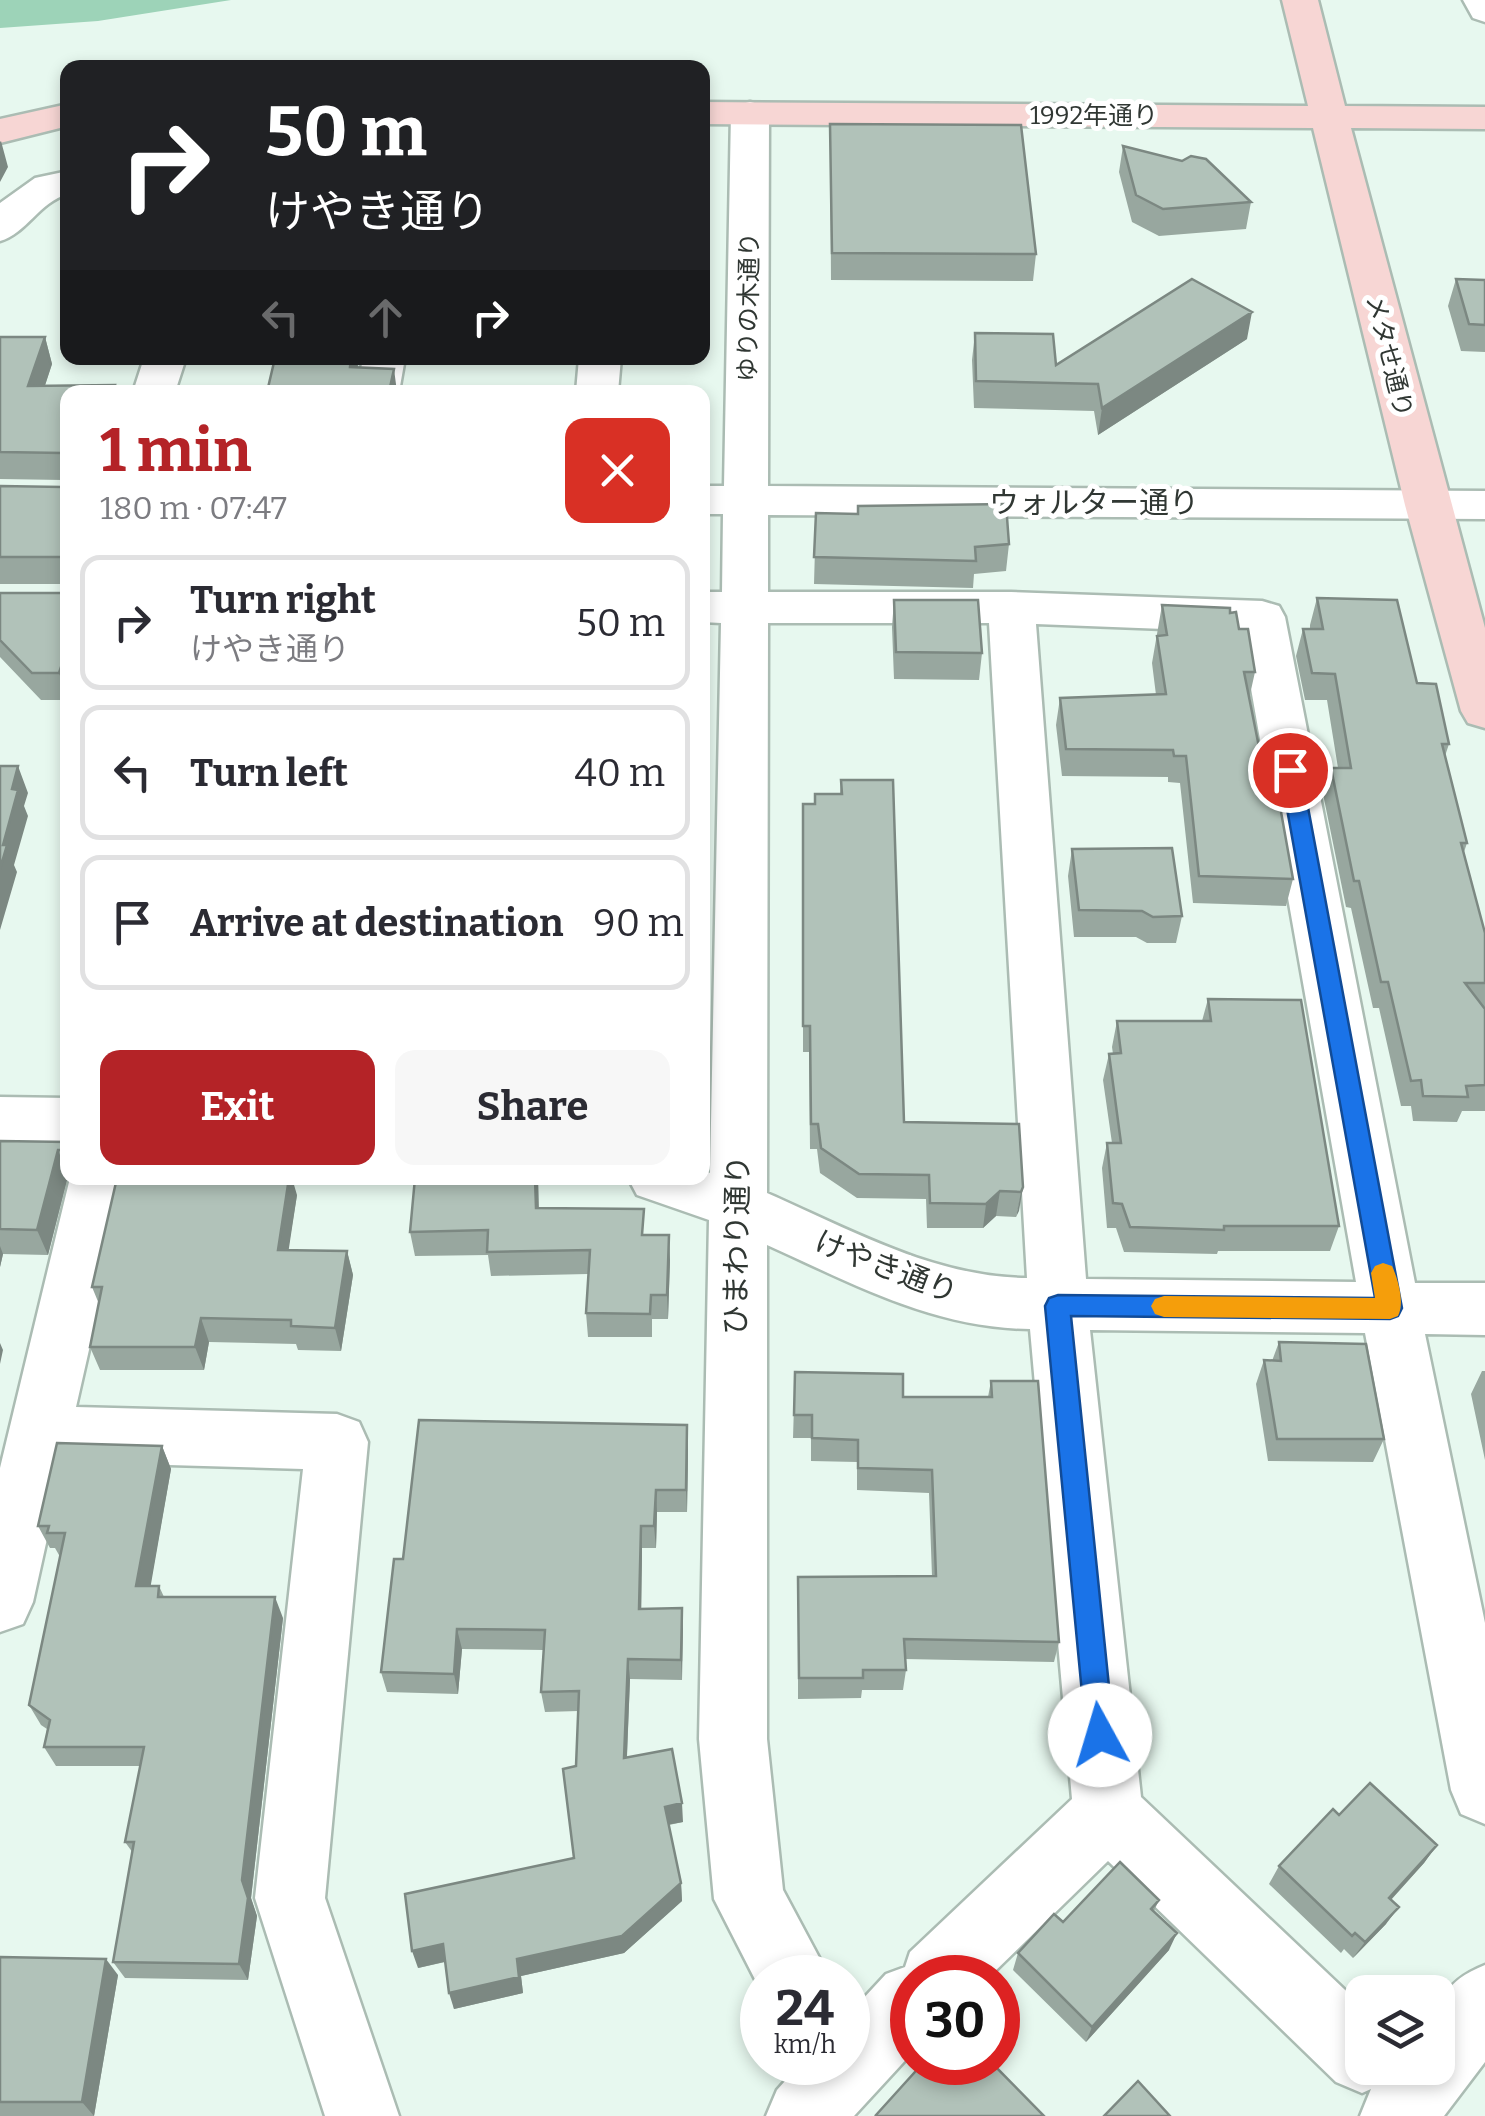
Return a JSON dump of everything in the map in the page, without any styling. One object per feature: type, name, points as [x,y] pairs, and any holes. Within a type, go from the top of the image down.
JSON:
[{"type":"street","name":"メタせ通り","points":[[1300,0],[1427,504],[1485,710]]},
{"type":"street","points":[[1481,0],[1485,11]]},
{"type":"street","name":"1992年通り","points":[[710,113],[1485,118]]},
{"type":"street","name":"ゆりの木通り","points":[[724,501],[734,186],[750,114]]},
{"type":"street","points":[[0,132],[60,116]]},
{"type":"street","points":[[0,229],[10,212],[60,182]]},
{"type":"street","name":"ウォルター通り","points":[[724,501],[1485,505]]},
{"type":"street","name":"ひまわり通り","points":[[724,501],[738,1206],[733,1739],[750,1899],[781,1955]]},
{"type":"street","points":[[724,607],[1011,608],[1262,617],[1390,1308],[1485,1790]]},
{"type":"street","points":[[1011,608],[1058,1306],[1108,1813],[1345,2027]]},
{"type":"street","points":[[0,1120],[60,1121]]},
{"type":"street","points":[[0,1602],[97,1185]]},
{"type":"street","name":"けやき通り","points":[[678,1185],[738,1206],[919,1286],[986,1302],[1058,1306],[1485,1308]]},
{"type":"street","points":[[42,1434],[338,1442],[290,1898],[362,2116]]},
{"type":"street","points":[[960,1955],[1108,1813]]},
{"type":"street","points":[[1455,2030],[1485,2001]]},
{"type":"street","points":[[870,2041],[890,2021]]},
{"type":"street","points":[[803,2116],[829,2085]]},
{"type":"green space","points":[[0,0],[231,0],[98,21],[0,28]]},
{"type":"building","points":[[830,124],[1021,125],[1036,254],[832,253]]},
{"type":"building","points":[[1123,146],[1182,161],[1191,156],[1206,159],[1251,202],[1163,209],[1136,195]]},
{"type":"building","points":[[1192,279],[1252,312],[1102,408],[1098,384],[976,381],[975,333],[1053,334],[1056,365]]},
{"type":"building","points":[[1456,279],[1485,280],[1485,325],[1469,324]]},
{"type":"building","points":[[0,337],[45,337],[28,386],[60,386],[60,453],[0,452]]},
{"type":"building","points":[[273,365],[394,369],[391,385],[269,385]]},
{"type":"building","points":[[0,486],[60,487],[60,557],[0,557]]},
{"type":"building","points":[[1006,504],[1009,544],[975,547],[976,561],[814,557],[816,513],[858,514],[858,506]]},
{"type":"building","points":[[0,593],[60,593],[59,673],[32,673],[0,640]]},
{"type":"building","points":[[1317,598],[1397,600],[1417,683],[1436,684],[1449,744],[1442,744],[1467,843],[1461,843],[1485,933],[1485,983],[1465,983],[1485,1009],[1485,1085],[1466,1086],[1468,1097],[1423,1096],[1421,1080],[1411,1081],[1388,982],[1381,982],[1359,881],[1354,881],[1331,768],[1351,768],[1335,674],[1312,673],[1303,629],[1323,629]]},
{"type":"building","points":[[894,600],[978,600],[982,653],[896,652]]},
{"type":"building","points":[[1162,605],[1230,608],[1230,613],[1236,612],[1239,629],[1248,629],[1255,672],[1244,672],[1263,767],[1273,767],[1293,879],[1199,876],[1186,756],[1174,756],[1173,750],[1066,749],[1060,698],[1166,694],[1157,636],[1167,635]]},
{"type":"building","points":[[0,766],[18,766],[12,789],[18,790],[0,869]]},
{"type":"building","points":[[841,780],[893,780],[904,1122],[1019,1124],[1021,1192],[1000,1191],[986,1204],[930,1203],[929,1175],[859,1174],[821,1148],[818,1124],[811,1124],[810,1026],[803,1026],[803,804],[815,804],[815,794],[842,794]]},
{"type":"building","points":[[1172,848],[1182,916],[1079,910],[1072,849]]},
{"type":"building","points":[[1208,999],[1301,1000],[1339,1226],[1224,1226],[1224,1230],[1130,1227],[1122,1204],[1113,1203],[1107,1143],[1121,1143],[1109,1054],[1121,1053],[1117,1021],[1211,1021]]},
{"type":"building","points":[[0,1141],[60,1142],[37,1230],[0,1229]]},
{"type":"building","points":[[115,1185],[288,1185],[278,1250],[347,1251],[335,1328],[291,1326],[291,1320],[201,1318],[195,1347],[90,1347],[102,1287],[92,1287]]},
{"type":"building","points":[[414,1185],[535,1185],[536,1208],[644,1209],[642,1235],[669,1235],[667,1295],[651,1295],[650,1314],[586,1313],[590,1250],[487,1252],[488,1230],[410,1232]]},
{"type":"building","points":[[1279,1342],[1366,1344],[1384,1439],[1277,1439],[1264,1360],[1281,1361]]},
{"type":"building","points":[[795,1372],[903,1374],[903,1397],[992,1397],[991,1381],[1038,1381],[1059,1642],[904,1639],[906,1670],[863,1670],[863,1678],[799,1678],[798,1577],[936,1576],[932,1470],[858,1468],[858,1440],[812,1438],[812,1415],[794,1415]]},
{"type":"building","points":[[419,1420],[687,1425],[686,1490],[656,1490],[654,1526],[641,1526],[639,1609],[682,1608],[681,1660],[628,1659],[624,1758],[672,1749],[682,1803],[665,1807],[681,1883],[622,1936],[517,1959],[519,1977],[449,1993],[443,1944],[412,1951],[405,1894],[574,1858],[563,1769],[576,1766],[579,1691],[541,1692],[545,1630],[457,1629],[454,1674],[381,1672],[394,1559],[403,1559]]},
{"type":"building","points":[[57,1443],[162,1446],[136,1586],[159,1586],[158,1597],[275,1597],[242,1880],[248,1898],[239,1964],[113,1962],[134,1842],[125,1842],[144,1747],[44,1747],[50,1720],[29,1705],[65,1533],[47,1533],[49,1526],[38,1526]]},
{"type":"building","points":[[1370,1783],[1437,1845],[1389,1898],[1399,1907],[1365,1942],[1355,1933],[1352,1936],[1279,1866],[1333,1809],[1339,1815]]},
{"type":"building","points":[[1120,1862],[1159,1900],[1151,1909],[1177,1933],[1092,2027],[1018,1953],[1054,1914],[1063,1922]]},
{"type":"building","points":[[0,1957],[106,1959],[82,2102],[0,2102]]},
{"type":"building","points":[[1138,2081],[1170,2116],[1104,2116]]},
{"type":"building","points":[[903,2085],[1014,2085],[1044,2116],[878,2116]]},
{"type":"slow traffic","points":[[1164,1306],[1390,1308],[1383,1273]]},
{"type":"route","points":[[1100,1735],[1058,1306],[1390,1308],[1290,770]]}]
